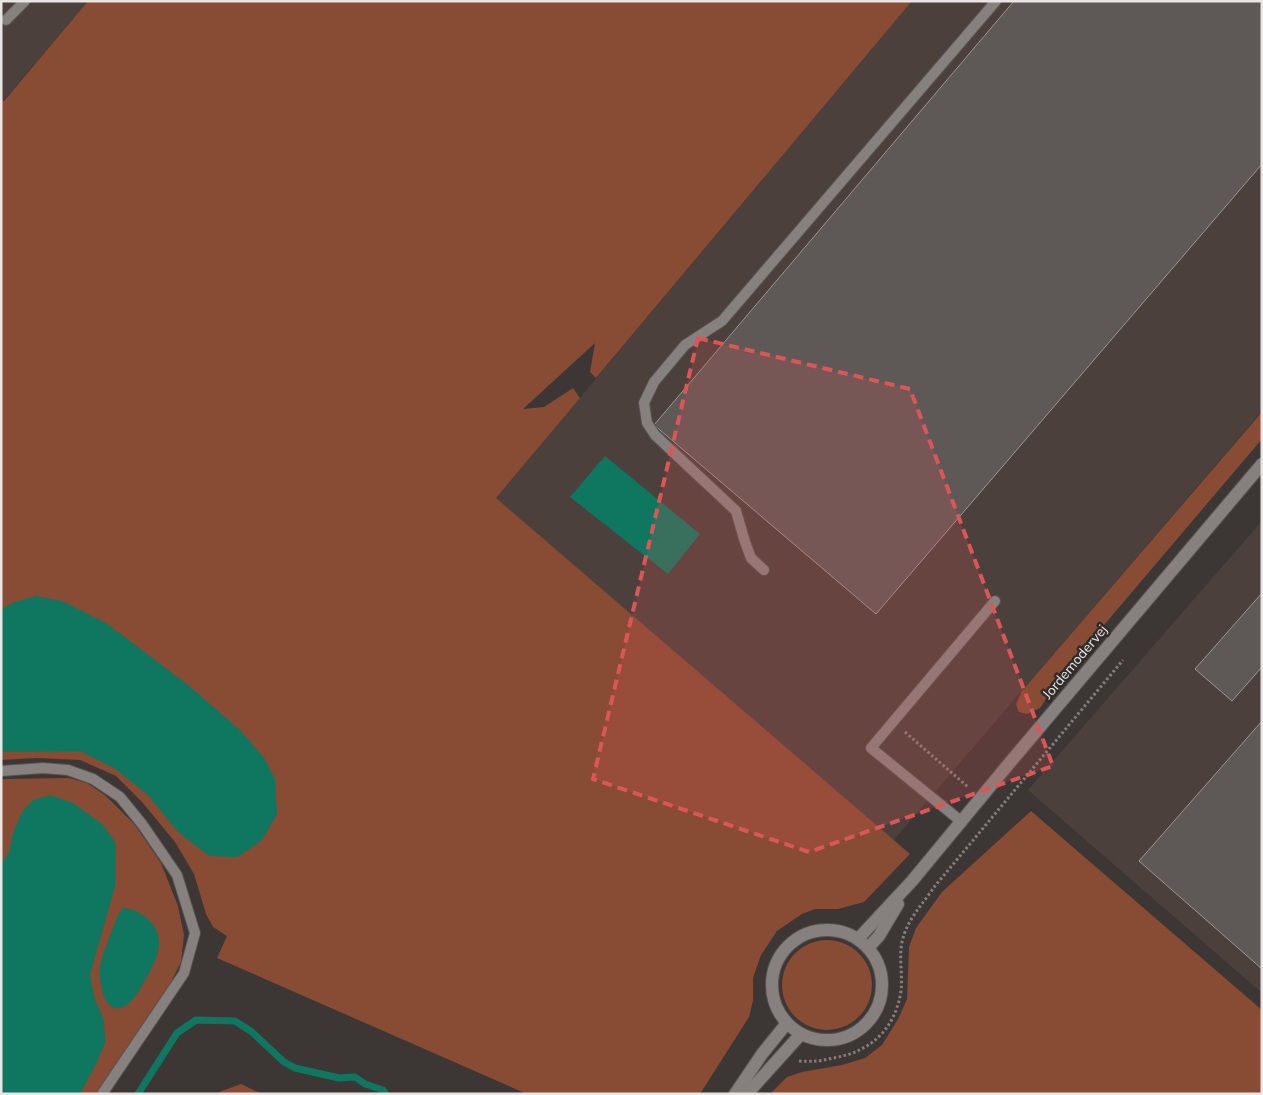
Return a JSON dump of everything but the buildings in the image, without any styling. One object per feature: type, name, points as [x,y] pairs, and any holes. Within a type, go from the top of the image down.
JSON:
[{"type":"street","name":"Jordemodervej","points":[[863,944],[912,881],[1262,464]]},
{"type":"street","points":[[820,930],[844,932],[863,944],[878,962],[882,978],[882,995],[872,1018],[860,1030],[852,1034],[836,1039],[820,1040],[801,1034],[787,1023],[777,1007],[773,985],[775,969],[786,949],[798,938],[820,930]]},
{"type":"street","points":[[735,1094],[762,1054],[787,1023]]},
{"type":"street","points":[[747,1094],[801,1034]]},
{"type":"lane","points":[[6,20],[25,1]]},
{"type":"lane","points":[[764,570],[751,558],[744,542],[736,511],[655,434],[647,423],[644,404],[654,382],[685,346],[722,321],[996,1]]},
{"type":"lane","points":[[962,822],[871,748],[995,601]]},
{"type":"lane","points":[[1,771],[43,768],[68,770],[93,779],[120,797],[142,824],[177,874],[180,883],[195,933],[184,973],[102,1094]]},
{"type":"path","points":[[795,1060],[807,1062],[822,1061],[853,1054],[867,1047],[879,1037],[887,1027],[898,1003],[901,991],[900,951],[908,924],[935,886],[1127,654]]},
{"type":"path","points":[[894,722],[998,811]]},
{"type":"highlighted area","points":[[698,338],[910,389],[1053,766],[809,852],[593,779]]},
{"type":"shaded area","points":[[1,1],[88,1],[3,101],[1,99]]},
{"type":"shaded area","points":[[88,1],[912,1],[596,378],[590,372],[595,343],[523,409],[544,407],[573,388],[580,398],[496,498],[910,854],[864,902],[838,909],[815,909],[802,914],[777,931],[761,955],[753,978],[753,1001],[749,1017],[700,1094],[527,1094],[217,958],[227,936],[213,927],[206,914],[194,874],[175,842],[142,802],[116,776],[80,760],[37,758],[1,760],[1,99],[4,101]]},
{"type":"shaded area","points":[[912,1],[1262,1],[1262,411],[893,841],[496,498]]},
{"type":"shaded area","points":[[1262,412],[1262,439],[1065,671],[1040,708],[1027,714],[1019,712],[1016,704],[1022,691]]},
{"type":"shaded area","points":[[605,456],[700,534],[668,574],[570,497]]},
{"type":"shaded area","points":[[1262,521],[1262,993],[1028,790]]},
{"type":"shaded area","points":[[36,596],[62,601],[106,623],[188,685],[241,731],[264,758],[275,779],[277,814],[262,840],[237,857],[209,856],[178,832],[148,795],[114,768],[80,751],[1,752],[1,610],[12,603]]},
{"type":"shaded area","points":[[69,778],[87,783],[106,796],[135,825],[161,863],[178,906],[184,935],[181,962],[170,984],[100,1094],[1,1094],[1,779]]},
{"type":"shaded area","points":[[50,795],[73,803],[102,824],[116,843],[115,886],[90,975],[94,996],[104,1021],[105,1043],[80,1094],[1,1094],[1,865],[9,852],[13,833],[22,812],[33,800]]},
{"type":"shaded area","points":[[1031,811],[1262,1010],[1262,1094],[770,1094],[787,1077],[865,1058],[882,1045],[898,1019],[907,999],[909,947],[916,928],[942,892]]},
{"type":"shaded area","points":[[123,908],[142,914],[152,924],[158,935],[159,947],[152,968],[136,995],[131,1002],[118,1008],[112,1007],[104,996],[100,980],[100,967],[118,915]]},
{"type":"shaded area","points":[[827,940],[844,943],[859,953],[869,968],[872,985],[869,1002],[859,1017],[844,1027],[827,1030],[810,1027],[795,1017],[785,1002],[782,985],[785,968],[795,953],[810,943]]},
{"type":"shaded area","points":[[241,1084],[262,1094],[219,1094],[219,1092]]},
{"type":"waterway","points":[[138,1094],[177,1033],[196,1020],[235,1021],[252,1032],[284,1062],[295,1068],[339,1078],[355,1077],[365,1084],[383,1090],[386,1094]]}]
